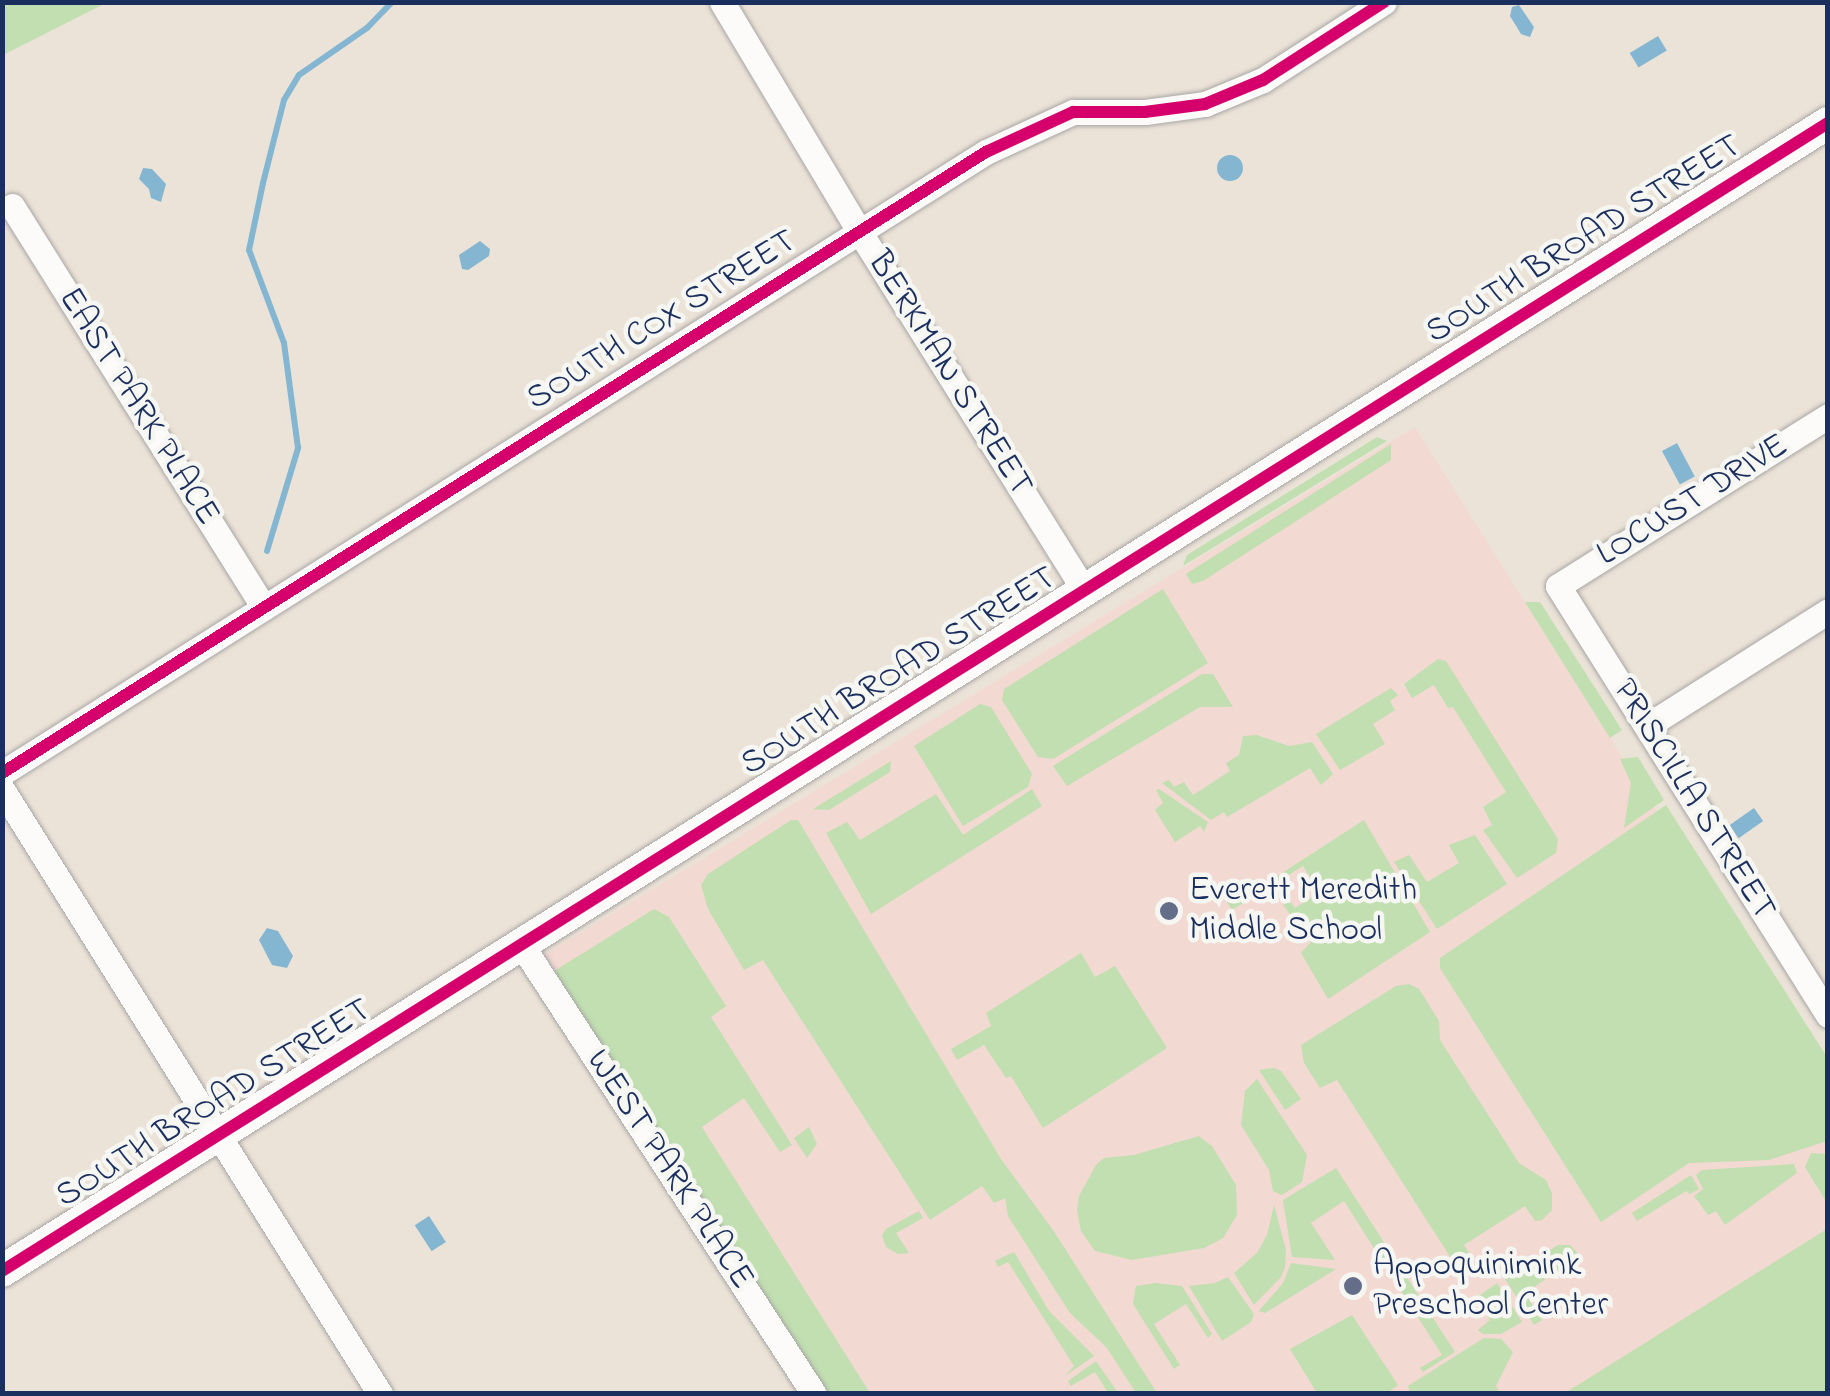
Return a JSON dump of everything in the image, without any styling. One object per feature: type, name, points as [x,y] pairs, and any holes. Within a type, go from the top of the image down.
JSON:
[{"type":"main road","name":"SOUTH BROAD STREET","points":[[2,1272],[1828,123]]},
{"type":"street","name":"BERKMAN STREET","points":[[722,2],[859,232],[1084,589]]},
{"type":"street","name":"SOUTH COX STREET","points":[[2,772],[986,152],[1073,112],[1145,112],[1205,104],[1263,80],[1384,2]]},
{"type":"street","name":"EAST PARK PLACE","points":[[12,206],[264,607]]},
{"type":"street","name":"LOCUST DRIVE","points":[[1558,586],[1828,416]]},
{"type":"street","name":"PRISCILLA STREET","points":[[1558,586],[1647,726],[1819,980],[1828,1015]]},
{"type":"street","points":[[1647,726],[1828,611]]},
{"type":"street","points":[[2,789],[380,1394]]},
{"type":"street","name":"WEST PARK PLACE","points":[[523,947],[814,1394]]},
{"type":"shaded area","name":"Everett Meredith Middle School","points":[[1415,427],[1827,1083],[1827,1393],[823,1393],[541,957]]},
{"type":"green space","points":[[3,2],[106,2],[106,3],[3,55]]},
{"type":"green space","points":[[1377,437],[1387,441],[1183,566],[1187,555]]},
{"type":"green space","points":[[1391,444],[1391,460],[1203,581],[1192,584],[1186,574]]},
{"type":"green space","points":[[1163,589],[1208,663],[1053,759],[1038,757],[1002,700],[1004,689]]},
{"type":"green space","points":[[1525,602],[1540,602],[1622,730],[1610,738]]},
{"type":"green space","points":[[1438,659],[1446,661],[1558,839],[1556,853],[1517,878],[1483,830],[1492,825],[1483,807],[1506,792],[1453,707],[1448,708],[1434,685],[1412,698],[1404,684]]},
{"type":"green space","points":[[1202,674],[1213,674],[1233,707],[1200,707],[1067,786],[1053,766]]},
{"type":"green space","points":[[1391,688],[1398,695],[1390,701],[1395,710],[1373,724],[1385,744],[1340,770],[1316,734]]},
{"type":"green space","points":[[980,704],[991,707],[1032,774],[1028,787],[963,826],[914,746]]},
{"type":"green space","points":[[1257,735],[1289,746],[1312,742],[1333,774],[1321,785],[1310,768],[1227,817],[1224,812],[1211,820],[1162,783],[1169,780],[1174,787],[1184,782],[1193,795],[1230,771],[1226,763],[1239,755],[1243,736]]},
{"type":"green space","points":[[1638,757],[1664,800],[1624,828],[1631,783],[1620,759]]},
{"type":"green space","points":[[891,761],[890,772],[829,810],[813,809]]},
{"type":"green space","points":[[1032,789],[1042,806],[871,914],[826,833],[847,822],[860,840],[936,794],[963,835]]},
{"type":"green space","points":[[1156,790],[1208,822],[1204,832],[1200,826],[1175,842],[1155,810],[1163,803]]},
{"type":"green space","points":[[1666,805],[1827,1057],[1827,1141],[1769,1160],[1689,1163],[1601,1222],[1440,968],[1440,958]]},
{"type":"green space","points":[[791,820],[798,820],[1001,1159],[1053,1230],[1157,1393],[1136,1393],[1107,1348],[1070,1313],[1008,1216],[1005,1198],[994,1203],[982,1186],[930,1220],[763,960],[744,970],[708,909],[701,885],[708,874]]},
{"type":"green space","points":[[1364,820],[1430,932],[1328,999],[1301,953],[1311,942],[1283,905],[1290,901],[1295,908],[1320,892],[1303,866],[1232,910],[1218,887],[1220,882],[1228,896],[1237,891],[1242,899]]},
{"type":"green space","points":[[1475,835],[1507,884],[1437,929],[1394,862],[1409,855],[1427,882],[1459,863],[1449,845]]},
{"type":"green space","points":[[654,909],[669,917],[726,1006],[711,1017],[792,1145],[780,1152],[744,1098],[702,1127],[870,1393],[823,1393],[551,973]]},
{"type":"green space","points":[[1081,953],[1095,977],[1115,966],[1167,1048],[1043,1128],[1011,1076],[1006,1078],[984,1045],[957,1060],[951,1049],[991,1026],[986,1013]]},
{"type":"green space","points":[[1409,984],[1419,989],[1439,1021],[1440,1040],[1519,1163],[1546,1180],[1552,1193],[1552,1210],[1542,1220],[1535,1221],[1525,1206],[1464,1245],[1473,1260],[1446,1277],[1441,1271],[1454,1263],[1337,1080],[1320,1088],[1304,1063],[1301,1045],[1396,986]]},
{"type":"green space","points":[[1259,1070],[1281,1071],[1301,1099],[1285,1110]]},
{"type":"green space","points":[[1257,1079],[1307,1155],[1302,1182],[1282,1195],[1273,1191],[1269,1170],[1241,1125],[1245,1091]]},
{"type":"green space","points":[[809,1127],[817,1144],[807,1158],[794,1138]]},
{"type":"green space","points":[[1199,1136],[1212,1146],[1236,1185],[1237,1215],[1223,1238],[1204,1248],[1132,1260],[1095,1251],[1081,1231],[1077,1210],[1079,1196],[1096,1165],[1104,1158],[1134,1155]]},
{"type":"green space","points":[[1811,1153],[1827,1154],[1827,1203],[1805,1167]]},
{"type":"green space","points":[[1794,1164],[1797,1173],[1725,1225],[1716,1211],[1708,1215],[1694,1196],[1703,1189],[1696,1175],[1702,1170]]},
{"type":"green space","points":[[1336,1168],[1455,1352],[1423,1372],[1420,1368],[1442,1355],[1344,1201],[1311,1223],[1335,1260],[1292,1257],[1283,1200]]},
{"type":"green space","points":[[1691,1175],[1699,1189],[1690,1194],[1686,1191],[1637,1221],[1632,1213]]},
{"type":"green space","points":[[1274,1205],[1286,1250],[1285,1267],[1281,1277],[1254,1305],[1234,1273],[1257,1253],[1267,1235]]},
{"type":"green space","points":[[919,1211],[923,1218],[896,1233],[909,1253],[898,1254],[886,1247],[882,1235],[886,1229]]},
{"type":"green space","points":[[1827,1229],[1827,1393],[1565,1393]]},
{"type":"green space","points":[[1558,1245],[1570,1245],[1580,1256],[1525,1293],[1542,1320],[1534,1325],[1505,1279]]},
{"type":"green space","points":[[1014,1252],[1049,1311],[1094,1356],[1065,1376],[1074,1366],[1008,1262],[998,1267],[995,1261]]},
{"type":"green space","points":[[1291,1263],[1336,1269],[1265,1313],[1259,1311],[1283,1283]]},
{"type":"green space","points":[[1228,1277],[1254,1314],[1251,1322],[1222,1341],[1189,1286]]},
{"type":"green space","points":[[1497,1283],[1522,1322],[1501,1334],[1483,1334],[1478,1330],[1490,1320],[1476,1298]]},
{"type":"green space","points":[[1136,1286],[1182,1286],[1212,1334],[1208,1338],[1186,1304],[1154,1324],[1180,1365],[1174,1369],[1133,1304]]},
{"type":"green space","points":[[1352,1315],[1398,1385],[1387,1393],[1317,1393],[1290,1349]]},
{"type":"green space","points":[[1484,1338],[1501,1339],[1513,1352],[1496,1386],[1500,1393],[1410,1393],[1408,1386]]},
{"type":"green space","points":[[1096,1361],[1118,1393],[1108,1393],[1095,1372],[1071,1386],[1068,1381]]},
{"type":"water","points":[[1519,5],[1534,27],[1530,37],[1521,34],[1510,16],[1512,7]]},
{"type":"water","points":[[1658,36],[1667,51],[1638,68],[1630,53]]},
{"type":"water","points":[[1230,155],[1239,159],[1243,168],[1239,177],[1230,181],[1221,177],[1217,168],[1221,159]]},
{"type":"water","points":[[143,168],[152,169],[166,184],[161,202],[151,198],[149,189],[139,179]]},
{"type":"water","points":[[480,241],[490,249],[489,256],[468,270],[462,269],[459,255]]},
{"type":"water","points":[[1677,443],[1695,477],[1680,485],[1662,451]]},
{"type":"water","points":[[1754,808],[1763,821],[1739,838],[1729,825]]},
{"type":"water","points":[[267,928],[278,931],[293,956],[287,968],[272,965],[259,940]]},
{"type":"water","points":[[429,1216],[446,1242],[432,1251],[415,1225]]},
{"type":"waterway","points":[[267,551],[298,448],[284,343],[249,250],[263,183],[284,100],[299,75],[367,28],[392,2]]},
{"type":"cycle path","points":[[2,773],[986,152],[1073,112],[1145,112],[1205,104],[1263,80],[1384,2]]},
{"type":"cycle path","points":[[2,1271],[1828,123]]},
{"type":"place","name":"Everett Meredith Middle School","points":[[1169,911]]},
{"type":"place","name":"Appoquinimink Preschool Center","points":[[1353,1286]]}]
